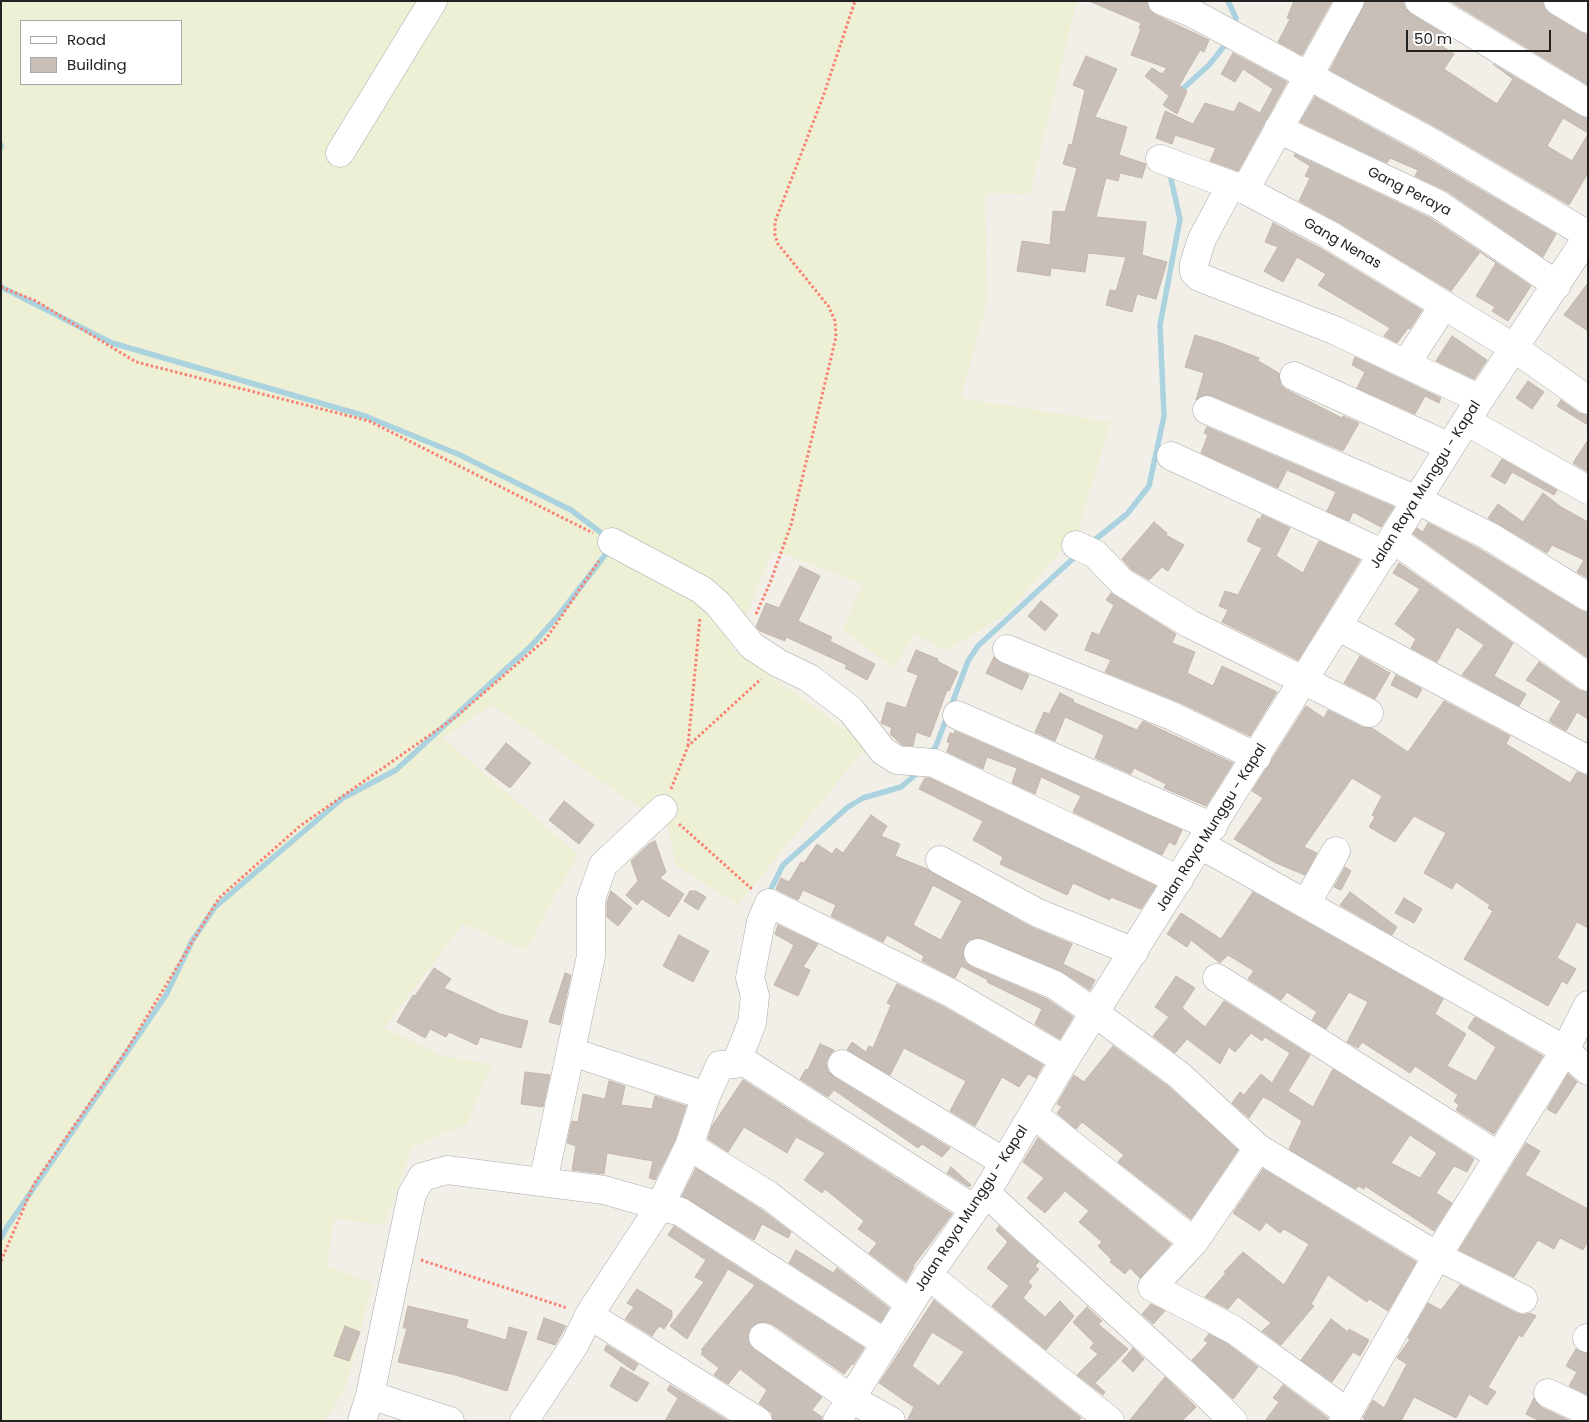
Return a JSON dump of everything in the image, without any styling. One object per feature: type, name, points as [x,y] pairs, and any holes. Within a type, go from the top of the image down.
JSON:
[{"type":"street","points":[[340,153],[434,1]]},
{"type":"street","points":[[1162,1],[1192,13],[1309,78],[1431,142],[1585,247]]},
{"type":"street","points":[[1350,1],[1309,78],[1278,129],[1202,239],[1194,264],[1194,272],[1199,277],[1334,330],[1406,364],[1588,490]]},
{"type":"street","points":[[1419,1],[1588,103]]},
{"type":"street","points":[[1558,1],[1588,19]]},
{"type":"street","name":"Gang Peraya","points":[[1278,129],[1438,204],[1556,285]]},
{"type":"street","name":"Gang Nenas","points":[[1160,159],[1238,188],[1328,234],[1514,348],[1588,400]]},
{"type":"street","name":"Jalan Raya Munggu - Kapal","points":[[837,1421],[928,1275],[980,1201],[1065,1060],[1257,757],[1473,410],[1556,285],[1585,247]]},
{"type":"street","points":[[1406,364],[1444,305]]},
{"type":"street","points":[[1294,376],[1450,447]]},
{"type":"street","points":[[1207,410],[1417,500],[1489,536],[1588,596]]},
{"type":"street","points":[[1171,456],[1388,546],[1588,677]]},
{"type":"street","points":[[612,542],[702,590],[718,604],[752,646],[778,663],[809,678],[851,710],[883,751],[896,760],[934,763],[1179,880]]},
{"type":"street","points":[[1093,556],[1122,582],[1190,624],[1369,713]]},
{"type":"street","points":[[1337,626],[1588,760]]},
{"type":"street","points":[[1007,649],[1172,716],[1257,757]]},
{"type":"street","points":[[956,714],[1207,836],[1306,904],[1565,1050],[1588,1070]]},
{"type":"street","points":[[543,1182],[591,956],[591,899],[603,865],[663,809]]},
{"type":"street","points":[[1306,904],[1336,851]]},
{"type":"street","points":[[940,860],[1038,912],[1134,952]]},
{"type":"street","points":[[524,1421],[575,1344],[589,1315],[660,1208],[689,1146],[706,1096],[720,1065],[735,1064],[738,1058],[752,1023],[755,996],[750,978],[760,922],[768,903],[951,993],[1065,1060]]},
{"type":"street","points":[[978,953],[1054,986],[1095,1013],[1179,1075],[1258,1148],[1436,1256],[1524,1299]]},
{"type":"street","points":[[1217,978],[1499,1156]]},
{"type":"street","points":[[1258,1148],[1194,1242],[1152,1287],[1234,1330],[1345,1416],[1436,1256],[1565,1050],[1588,1005]]},
{"type":"street","points":[[572,1052],[706,1096]]},
{"type":"street","points":[[738,1058],[980,1201],[1204,1392],[1233,1421]]},
{"type":"street","points":[[842,1064],[1004,1162]]},
{"type":"street","points":[[1033,1114],[1194,1242]]},
{"type":"street","points":[[689,1146],[768,1195],[910,1304]]},
{"type":"street","points":[[362,1421],[370,1395],[398,1253],[412,1194],[422,1177],[447,1170],[604,1190],[660,1208],[681,1212],[885,1343]]},
{"type":"street","points":[[928,1275],[1110,1421]]},
{"type":"street","points":[[589,1315],[758,1421]]},
{"type":"street","points":[[763,1337],[850,1398],[891,1421]]},
{"type":"street","points":[[1548,1393],[1588,1412]]},
{"type":"street","points":[[370,1395],[450,1421]]},
{"type":"path","points":[[745,638],[770,583],[791,525],[836,337],[835,321],[830,307],[778,244],[775,235],[775,222],[824,94],[855,1]]},
{"type":"path","points":[[1,287],[36,301],[136,362],[369,421],[612,542],[546,639],[457,716],[300,826],[219,898],[126,1051],[34,1184],[1,1261]]},
{"type":"path","points":[[702,590],[688,746],[663,809],[768,903]]},
{"type":"path","points":[[688,746],[778,663]]},
{"type":"path","points":[[398,1253],[589,1315]]},
{"type":"green space","points":[[1,1],[1077,1],[1030,194],[985,193],[987,302],[961,398],[1111,422],[1078,530],[1010,611],[947,651],[914,634],[894,668],[842,630],[863,584],[773,550],[732,649],[868,745],[738,905],[675,865],[669,829],[492,705],[443,738],[578,854],[526,951],[463,924],[384,1028],[443,1056],[492,1064],[467,1124],[412,1147],[385,1225],[334,1219],[327,1266],[373,1283],[345,1390],[324,1421],[1,1421]]},
{"type":"building","points":[[1089,1],[1147,2],[1149,10],[1156,15],[1209,40],[1204,52],[1200,50],[1179,86],[1187,91],[1177,114],[1163,105],[1169,96],[1145,76],[1152,68],[1162,74],[1167,68],[1131,55],[1141,29],[1139,28],[1141,23]]},
{"type":"building","points":[[1294,1],[1332,1],[1302,55],[1278,42],[1290,19],[1287,18]]},
{"type":"building","points":[[1366,1],[1403,1],[1405,8],[1411,14],[1449,37],[1443,47],[1454,54],[1444,69],[1497,104],[1513,79],[1493,64],[1588,119],[1588,133],[1563,118],[1547,146],[1572,161],[1588,134],[1588,173],[1569,205],[1438,128],[1330,70]]},
{"type":"building","points":[[1450,1],[1542,1],[1545,9],[1550,14],[1588,35],[1588,85]]},
{"type":"building","points":[[1233,53],[1287,82],[1238,171],[1210,161],[1216,148],[1175,135],[1172,144],[1156,138],[1165,111],[1193,124],[1205,103],[1234,112],[1239,102],[1260,113],[1273,89],[1243,69],[1235,82],[1221,74]]},
{"type":"building","points":[[1086,56],[1117,69],[1095,117],[1127,127],[1119,155],[1146,164],[1142,178],[1120,173],[1118,181],[1106,178],[1096,217],[1146,222],[1142,255],[1167,262],[1156,299],[1137,294],[1132,312],[1106,305],[1110,290],[1116,291],[1126,257],[1088,253],[1085,272],[1051,268],[1050,276],[1017,271],[1022,241],[1050,245],[1053,211],[1065,212],[1077,168],[1063,164],[1069,144],[1072,145],[1085,90],[1073,85]]},
{"type":"building","points":[[1315,97],[1423,156],[1556,234],[1543,257],[1447,191],[1415,176],[1418,170],[1390,158],[1387,163],[1300,122]]},
{"type":"building","points":[[1295,154],[1430,218],[1531,286],[1508,321],[1492,311],[1495,307],[1476,296],[1496,263],[1480,252],[1451,291],[1336,221],[1299,201],[1310,178],[1305,176],[1310,166],[1294,156]]},
{"type":"building","points":[[1273,223],[1320,248],[1422,310],[1410,329],[1408,328],[1397,343],[1384,336],[1390,328],[1318,285],[1326,274],[1297,257],[1283,282],[1264,271],[1278,247],[1265,242]]},
{"type":"building","points":[[1588,283],[1588,331],[1564,315]]},
{"type":"building","points":[[1195,335],[1259,358],[1258,361],[1279,373],[1281,385],[1287,390],[1342,418],[1343,416],[1359,423],[1343,451],[1213,396],[1205,395],[1196,400],[1204,373],[1185,367]]},
{"type":"building","points":[[1452,336],[1487,360],[1474,379],[1436,361]]},
{"type":"building","points":[[1355,357],[1441,398],[1439,403],[1425,396],[1415,414],[1357,388],[1365,372],[1352,365]]},
{"type":"building","points":[[1528,381],[1544,392],[1532,409],[1516,398]]},
{"type":"building","points":[[1561,400],[1579,413],[1588,415],[1588,425],[1557,406]]},
{"type":"building","points":[[1207,427],[1394,507],[1381,527],[1353,512],[1349,521],[1327,511],[1336,492],[1287,470],[1278,488],[1201,453],[1208,435],[1204,433]]},
{"type":"building","points":[[1588,440],[1588,472],[1573,463]]},
{"type":"building","points":[[1502,459],[1557,490],[1554,495],[1512,472],[1505,484],[1491,476]]},
{"type":"building","points":[[1543,493],[1561,507],[1588,522],[1588,578],[1577,572],[1584,560],[1552,545],[1547,553],[1488,518],[1498,504],[1523,522]]},
{"type":"building","points":[[1262,515],[1290,528],[1276,556],[1303,573],[1319,541],[1360,560],[1298,660],[1222,622],[1228,610],[1219,606],[1225,591],[1238,595],[1262,548],[1247,541],[1258,518],[1260,520]]},
{"type":"building","points":[[1154,522],[1167,533],[1166,535],[1184,545],[1168,571],[1162,567],[1149,580],[1132,570],[1122,559]]},
{"type":"building","points":[[1428,523],[1481,550],[1588,613],[1588,658],[1413,534],[1417,528],[1423,532]]},
{"type":"building","points":[[1399,563],[1513,643],[1494,676],[1526,694],[1519,706],[1462,675],[1484,645],[1457,627],[1437,662],[1411,648],[1416,639],[1395,624],[1420,589],[1393,573]]},
{"type":"building","points":[[800,566],[820,576],[798,621],[832,637],[830,641],[875,664],[867,680],[845,668],[847,665],[786,637],[785,641],[760,631],[756,627],[766,603],[779,608]]},
{"type":"building","points":[[1111,593],[1176,634],[1172,643],[1195,652],[1187,673],[1213,686],[1222,666],[1277,692],[1250,736],[1179,702],[1105,672],[1111,660],[1085,650],[1092,632],[1099,635],[1114,605],[1106,600]]},
{"type":"building","points":[[1041,601],[1058,615],[1045,631],[1028,616]]},
{"type":"building","points":[[916,650],[938,659],[937,661],[958,672],[949,691],[947,690],[930,737],[916,732],[913,746],[902,745],[890,734],[892,728],[881,723],[887,702],[906,708],[918,675],[907,671]]},
{"type":"building","points":[[1360,656],[1390,673],[1375,699],[1344,683]]},
{"type":"building","points":[[994,657],[1001,663],[1029,675],[1022,690],[986,673]]},
{"type":"building","points":[[1539,662],[1579,690],[1588,692],[1588,719],[1577,712],[1566,731],[1549,721],[1561,701],[1526,680]]},
{"type":"building","points":[[1396,675],[1422,689],[1417,698],[1391,685]]},
{"type":"building","points":[[1060,693],[1074,700],[1073,702],[1137,730],[1143,721],[1233,763],[1206,806],[1164,788],[1166,784],[1134,768],[1131,774],[1095,758],[1104,735],[1065,717],[1055,741],[1035,732],[1044,712],[1049,714]]},
{"type":"building","points":[[1444,701],[1510,736],[1506,744],[1570,783],[1577,772],[1588,776],[1588,928],[1577,922],[1557,958],[1576,969],[1567,984],[1562,981],[1548,1006],[1464,959],[1493,911],[1488,908],[1490,905],[1456,882],[1452,889],[1424,873],[1446,833],[1414,816],[1395,842],[1369,827],[1375,817],[1372,815],[1382,796],[1352,778],[1304,847],[1317,853],[1305,875],[1276,863],[1234,839],[1263,798],[1252,791],[1306,706],[1324,718],[1328,710],[1362,727],[1372,728],[1408,752]]},
{"type":"building","points":[[955,731],[1182,830],[1175,845],[1169,842],[1162,855],[1073,812],[1081,796],[1041,777],[1035,794],[1012,783],[1017,768],[987,757],[983,769],[947,752],[950,743],[947,742],[950,733],[954,734]]},
{"type":"building","points":[[506,743],[531,763],[510,788],[485,769]]},
{"type":"building","points":[[925,778],[930,778],[1156,886],[1141,909],[1111,897],[1110,900],[1073,883],[1067,895],[1000,864],[1003,857],[973,840],[983,821],[919,789]]},
{"type":"building","points":[[564,801],[594,825],[579,844],[549,820]]},
{"type":"building","points":[[871,815],[887,826],[881,836],[900,844],[895,856],[927,869],[1031,927],[1072,944],[1063,964],[1095,980],[1090,990],[1061,971],[984,939],[976,938],[969,940],[964,947],[963,955],[965,962],[972,967],[1047,999],[1073,1017],[1060,1039],[1035,1024],[1042,1009],[987,982],[988,980],[961,966],[955,978],[922,961],[924,956],[887,935],[883,942],[831,916],[836,905],[803,890],[798,900],[776,889],[781,878],[789,882],[801,862],[804,863],[817,844],[832,854],[836,848],[843,853]],"holes":[[[933,885],[962,901],[941,940],[913,925]]]},
{"type":"building","points":[[655,841],[666,872],[660,878],[684,894],[669,917],[642,899],[637,905],[626,895],[638,881],[631,861],[649,844]]},
{"type":"building","points":[[1345,867],[1351,871],[1341,890],[1334,887]]},
{"type":"building","points":[[611,891],[632,908],[618,926],[607,917],[607,902]]},
{"type":"building","points":[[690,891],[696,891],[706,897],[698,910],[684,901]]},
{"type":"building","points":[[1253,892],[1443,999],[1435,1014],[1466,1034],[1447,1066],[1476,1081],[1496,1047],[1468,1028],[1475,1017],[1543,1056],[1494,1134],[1456,1110],[1459,1105],[1454,1101],[1458,1095],[1415,1066],[1410,1073],[1362,1042],[1358,1048],[1347,1042],[1368,1002],[1349,992],[1326,1029],[1312,1020],[1317,1012],[1287,992],[1281,1000],[1248,979],[1254,971],[1228,955],[1220,963],[1191,940],[1187,947],[1167,934],[1181,913],[1221,939]]},
{"type":"building","points":[[1350,892],[1397,927],[1392,935],[1340,905]]},
{"type":"building","points":[[1404,898],[1422,909],[1414,923],[1395,913]]},
{"type":"building","points":[[778,925],[818,944],[803,967],[810,970],[798,996],[774,985],[794,945],[775,934]]},
{"type":"building","points":[[679,935],[709,951],[693,982],[663,966]]},
{"type":"building","points":[[434,968],[451,979],[444,988],[500,1014],[528,1021],[521,1048],[480,1037],[477,1045],[449,1032],[446,1037],[430,1029],[425,1038],[397,1022],[413,995],[415,996]]},
{"type":"building","points":[[565,973],[571,975],[560,1025],[549,1022]]},
{"type":"building","points":[[1176,976],[1195,988],[1182,1008],[1205,1027],[1224,1001],[1310,1055],[1288,1091],[1313,1107],[1333,1069],[1474,1159],[1467,1172],[1454,1166],[1436,1193],[1452,1203],[1434,1231],[1365,1186],[1364,1189],[1358,1186],[1356,1189],[1289,1149],[1302,1121],[1271,1101],[1263,1097],[1249,1118],[1232,1103],[1240,1092],[1244,1095],[1261,1074],[1272,1083],[1290,1053],[1265,1037],[1262,1041],[1251,1033],[1235,1052],[1229,1047],[1220,1064],[1187,1039],[1175,1053],[1153,1036],[1169,1017],[1155,1007]],"holes":[[[1410,1135],[1437,1153],[1420,1178],[1391,1163]]]},
{"type":"building","points":[[897,984],[944,1007],[1043,1065],[1036,1078],[1028,1074],[1019,1087],[1002,1077],[975,1126],[950,1111],[966,1081],[904,1048],[890,1075],[847,1050],[852,1042],[866,1052],[869,1046],[873,1048],[891,1005],[887,1003]]},
{"type":"building","points":[[820,1044],[834,1050],[826,1063],[828,1071],[834,1077],[950,1148],[942,1157],[922,1144],[918,1148],[834,1090],[828,1097],[800,1079],[806,1069],[808,1070]]},
{"type":"building","points":[[1113,1046],[1169,1087],[1238,1150],[1191,1219],[1118,1162],[1124,1155],[1082,1122],[1076,1129],[1057,1113],[1062,1107],[1057,1104],[1074,1075],[1084,1082]]},
{"type":"building","points":[[525,1072],[550,1075],[543,1107],[521,1104]]},
{"type":"building","points":[[1568,1074],[1577,1082],[1556,1114],[1547,1109]]},
{"type":"building","points":[[743,1080],[952,1214],[913,1266],[906,1281],[869,1253],[877,1243],[858,1229],[864,1221],[825,1189],[822,1193],[804,1180],[825,1153],[796,1137],[787,1153],[744,1127],[728,1152],[708,1139],[712,1126]]},
{"type":"building","points":[[609,1081],[625,1086],[621,1105],[652,1109],[655,1096],[686,1106],[675,1140],[655,1180],[649,1178],[653,1161],[607,1153],[604,1174],[572,1170],[576,1146],[567,1143],[572,1121],[578,1122],[583,1094],[605,1099]]},
{"type":"building","points":[[1038,1138],[1171,1244],[1140,1278],[1130,1268],[1125,1274],[1110,1262],[1112,1260],[1098,1246],[1102,1242],[1079,1222],[1089,1211],[1065,1191],[1045,1213],[1027,1198],[1044,1178],[1023,1162]]},
{"type":"building","points":[[1526,1143],[1540,1151],[1525,1175],[1588,1209],[1588,1241],[1583,1250],[1560,1238],[1554,1249],[1538,1240],[1514,1277],[1459,1250]]},
{"type":"building","points":[[951,1167],[971,1185],[969,1187],[947,1173]]},
{"type":"building","points":[[696,1168],[759,1208],[791,1232],[788,1238],[762,1224],[754,1240],[682,1196]]},
{"type":"building","points":[[1263,1169],[1416,1262],[1388,1311],[1369,1299],[1367,1302],[1328,1275],[1311,1304],[1314,1306],[1281,1345],[1262,1331],[1271,1323],[1238,1297],[1228,1309],[1205,1297],[1226,1273],[1224,1272],[1243,1252],[1284,1285],[1309,1244],[1284,1229],[1280,1233],[1266,1222],[1260,1231],[1233,1213]]},
{"type":"building","points":[[674,1226],[864,1348],[853,1365],[844,1374],[772,1324],[765,1322],[757,1323],[750,1328],[748,1335],[749,1343],[754,1349],[822,1397],[812,1410],[822,1417],[821,1421],[773,1421],[772,1413],[759,1403],[767,1390],[740,1369],[728,1384],[714,1375],[719,1368],[701,1354],[703,1351],[701,1350],[755,1285],[728,1269],[687,1339],[670,1326],[704,1282],[695,1277],[706,1260],[668,1235]]},
{"type":"building","points":[[999,1226],[1039,1262],[1035,1266],[1039,1269],[1028,1282],[1032,1286],[1023,1298],[1045,1317],[1060,1301],[1074,1316],[1046,1350],[992,1306],[1009,1286],[987,1268],[1008,1242],[996,1230]]},
{"type":"building","points":[[796,1250],[833,1273],[837,1268],[889,1308],[881,1322],[789,1263]]},
{"type":"building","points":[[1460,1285],[1516,1313],[1523,1315],[1530,1313],[1536,1316],[1522,1337],[1519,1335],[1488,1387],[1496,1392],[1487,1405],[1469,1394],[1456,1418],[1414,1397],[1401,1421],[1366,1421],[1363,1418],[1373,1400],[1384,1408],[1407,1364],[1397,1358],[1410,1339],[1408,1338],[1428,1303],[1441,1310]]},
{"type":"building","points":[[637,1289],[672,1311],[672,1317],[664,1329],[659,1326],[652,1336],[625,1319],[634,1307],[627,1303]]},
{"type":"building","points":[[934,1300],[1081,1418],[1078,1421],[907,1421],[914,1407],[879,1383]],"holes":[[[932,1332],[964,1352],[939,1386],[912,1366]]]},
{"type":"building","points":[[1151,1304],[1165,1311],[1153,1324],[1142,1314]]},
{"type":"building","points":[[408,1306],[468,1320],[466,1328],[506,1340],[509,1327],[527,1332],[507,1391],[455,1375],[398,1362],[407,1328],[403,1328]]},
{"type":"building","points":[[1087,1307],[1102,1321],[1098,1324],[1128,1349],[1095,1383],[1105,1392],[1103,1395],[1077,1375],[1098,1354],[1090,1348],[1094,1343],[1073,1322]]},
{"type":"building","points":[[544,1318],[566,1326],[555,1345],[537,1339]]},
{"type":"building","points":[[1331,1319],[1348,1332],[1349,1329],[1369,1340],[1360,1356],[1353,1352],[1332,1382],[1301,1360]]},
{"type":"building","points":[[345,1326],[360,1332],[349,1361],[334,1356]]},
{"type":"building","points":[[1209,1334],[1226,1343],[1258,1367],[1233,1399],[1192,1360],[1208,1343],[1204,1340]]},
{"type":"building","points":[[607,1345],[638,1364],[634,1371],[604,1350]]},
{"type":"building","points":[[1133,1348],[1144,1359],[1133,1372],[1122,1361]]},
{"type":"building","points":[[1576,1349],[1588,1354],[1588,1395],[1569,1386],[1577,1372],[1566,1366]]},
{"type":"building","points":[[621,1367],[649,1383],[637,1402],[610,1386]]},
{"type":"building","points":[[1165,1377],[1196,1407],[1182,1421],[1129,1421]]},
{"type":"building","points":[[670,1385],[728,1421],[665,1421],[678,1398],[667,1390]]},
{"type":"building","points":[[1283,1385],[1328,1418],[1327,1421],[1265,1421],[1279,1402],[1273,1398]]},
{"type":"building","points":[[1534,1398],[1541,1407],[1570,1421],[1540,1421],[1526,1414]]},
{"type":"waterway","points":[[1228,1],[1236,18],[1234,27]]},
{"type":"waterway","points":[[1178,93],[1209,65],[1229,40]]},
{"type":"waterway","points":[[1091,543],[1127,514],[1149,486],[1164,416],[1160,325],[1180,219],[1169,170]]},
{"type":"waterway","points":[[1,287],[112,343],[365,416],[460,455],[571,510],[608,538]]},
{"type":"waterway","points":[[1,1238],[166,995],[192,941],[215,907],[343,798],[396,770],[531,646],[558,616],[609,550]]},
{"type":"waterway","points":[[930,755],[936,746],[968,661],[978,646],[1078,554]]},
{"type":"waterway","points":[[768,895],[783,865],[848,807],[863,798],[901,787],[920,771]]}]
